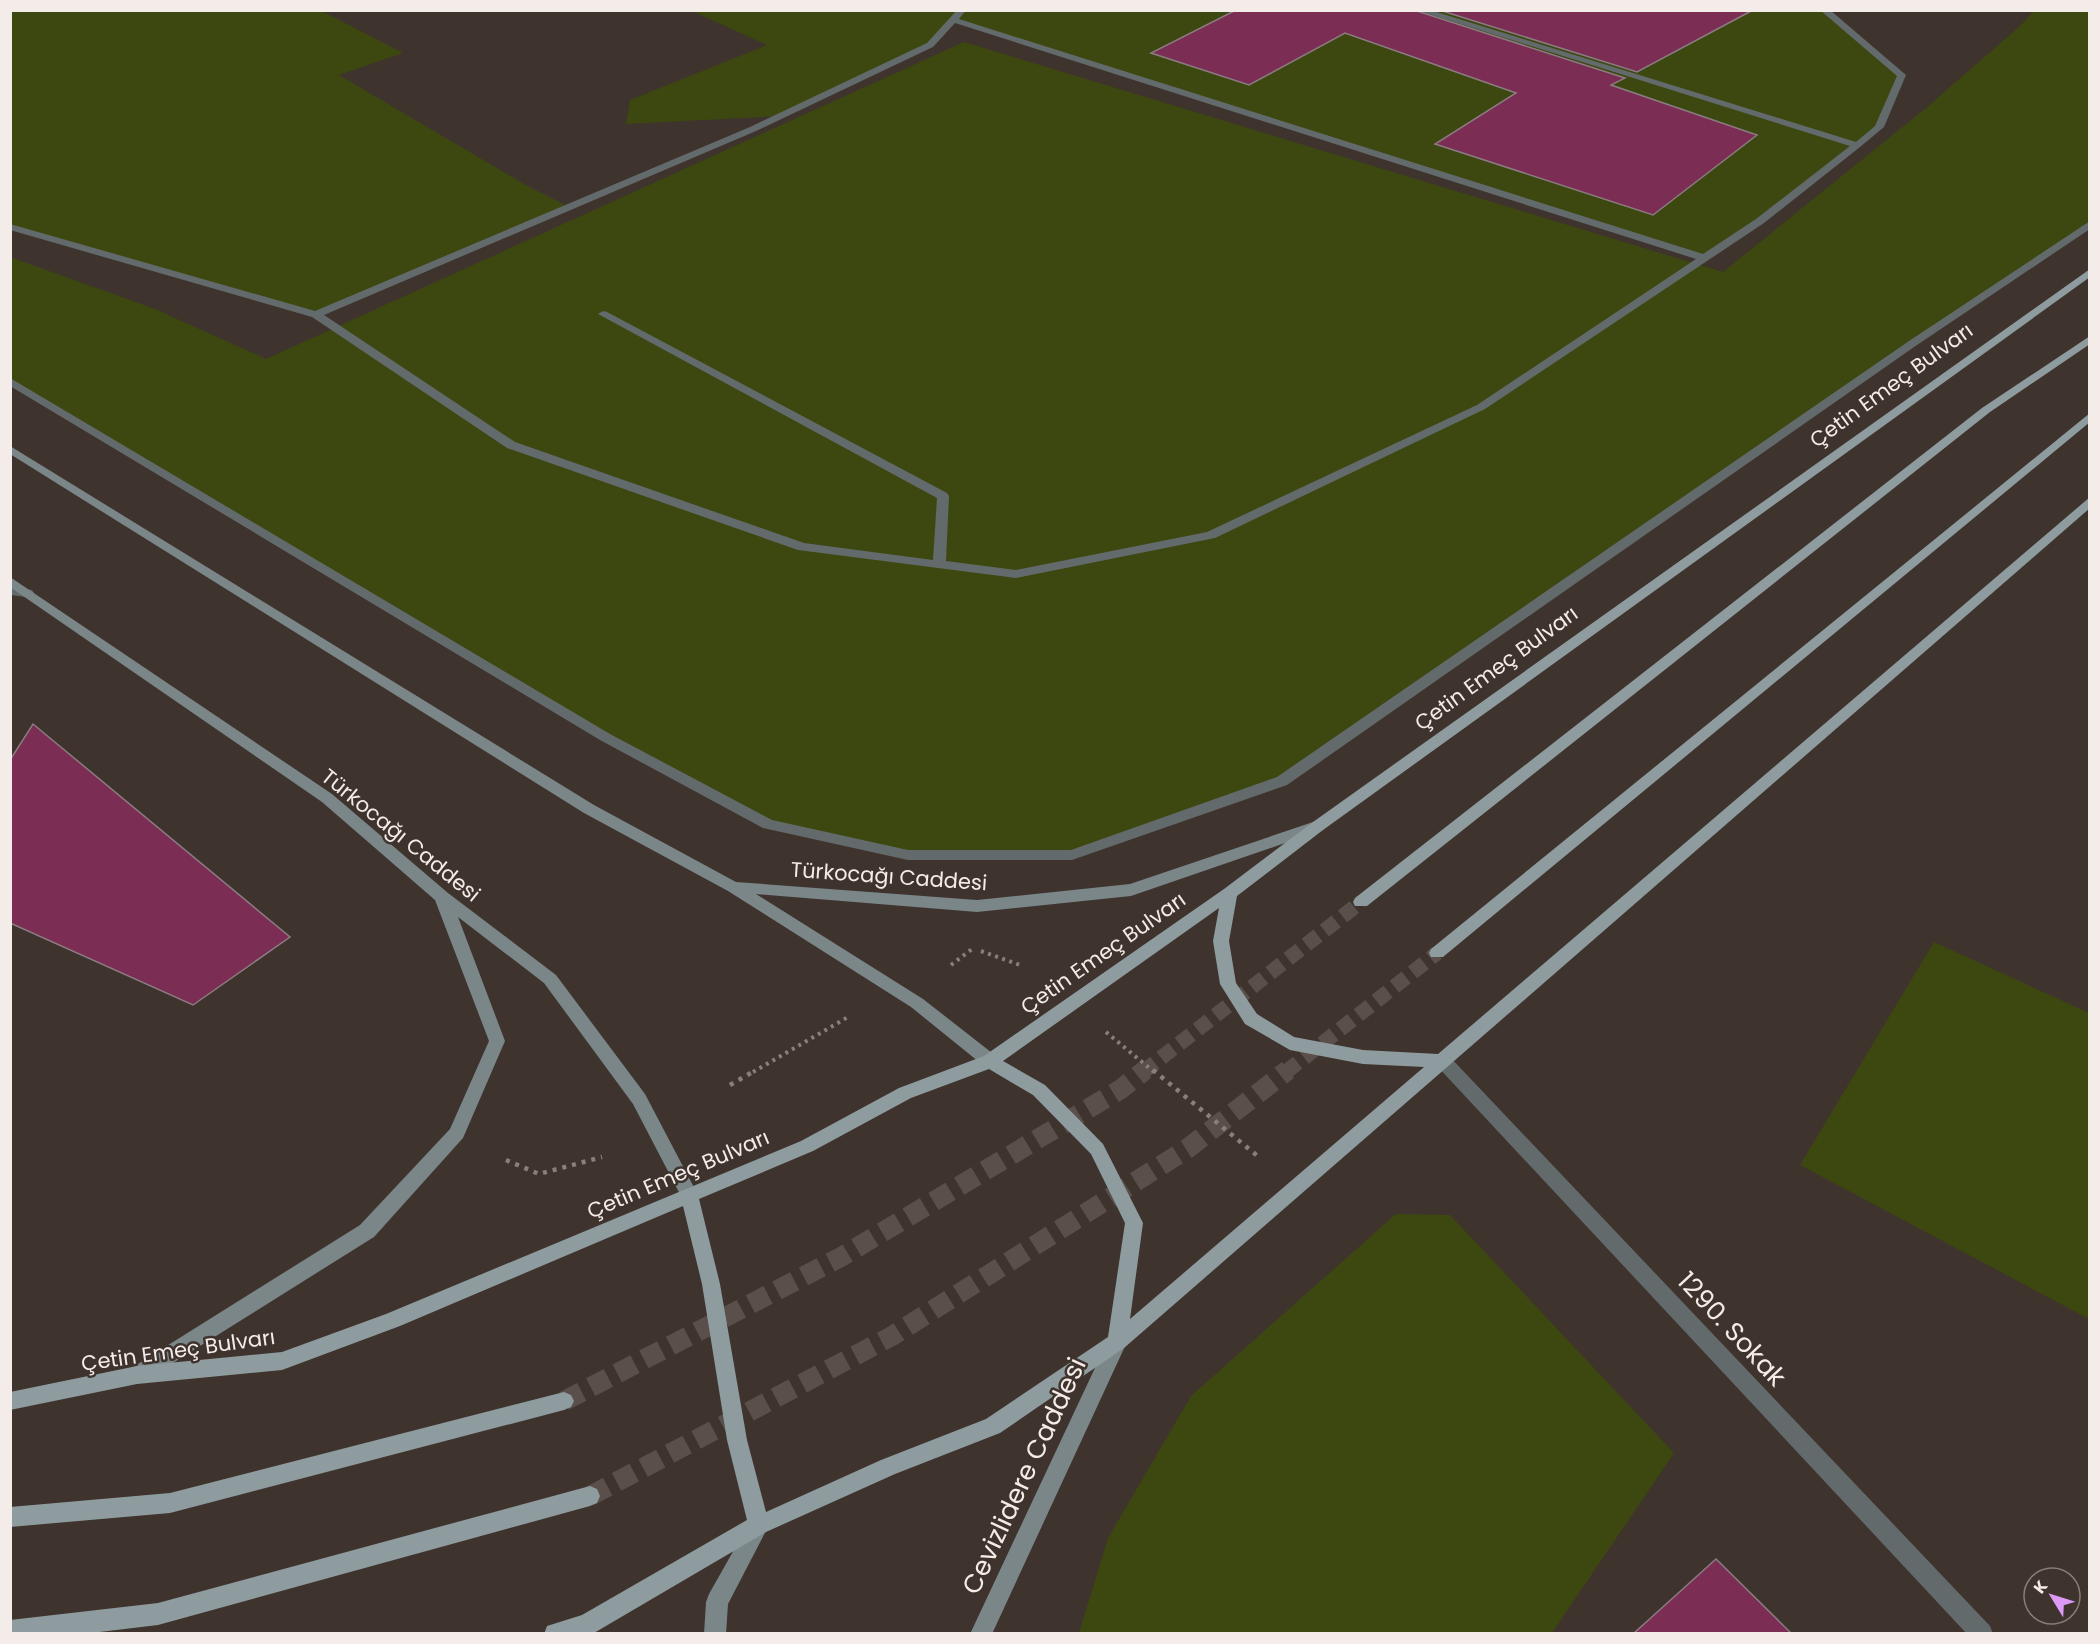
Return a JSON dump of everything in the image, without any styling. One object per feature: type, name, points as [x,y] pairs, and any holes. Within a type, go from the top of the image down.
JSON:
[{"type":"main road","name":"Çetin Emeç Bulvarı","points":[[10,1401],[137,1375],[282,1361],[393,1320],[807,1146],[905,1093],[990,1060],[1230,893],[1318,826],[2090,272]]},
{"type":"main road","points":[[1361,902],[1986,410],[2090,339]]},
{"type":"main road","points":[[1437,953],[2090,416]]},
{"type":"main road","name":"Türkocağı Caddesi","points":[[10,449],[589,809],[733,887],[917,1003],[990,1060]]},
{"type":"main road","points":[[555,1634],[586,1625],[759,1525],[888,1467],[993,1426],[1117,1342],[2090,501]]},
{"type":"main road","name":"Türkocağı Caddesi","points":[[10,581],[327,798],[442,897],[550,979],[639,1099],[689,1195]]},
{"type":"main road","name":"Türkocağı Caddesi","points":[[733,887],[977,906],[1095,894],[1131,890],[1318,826]]},
{"type":"main road","points":[[1230,893],[1221,941],[1228,984],[1251,1019],[1290,1042],[1364,1057],[1443,1061]]},
{"type":"main road","points":[[137,1375],[367,1231],[457,1133],[497,1041],[442,897]]},
{"type":"main road","points":[[990,1060],[1039,1090],[1096,1149],[1134,1223],[1117,1342]]},
{"type":"main road","points":[[689,1195],[711,1284],[721,1358],[737,1440],[759,1525],[717,1602],[716,1634]]},
{"type":"main road","name":"Cevizlidere Caddesi","points":[[981,1634],[1117,1342]]},
{"type":"main road","points":[[10,1517],[170,1503],[564,1401]]},
{"type":"main road","points":[[10,1631],[158,1614],[591,1496]]},
{"type":"street","points":[[316,315],[753,129],[930,45],[962,10]]},
{"type":"street","points":[[1420,10],[1857,145]]},
{"type":"street","points":[[10,226],[316,315],[511,445],[802,547],[1016,574],[1211,535],[1481,406],[1760,221],[1879,127],[1902,75],[1824,10]]},
{"type":"street","points":[[954,20],[1704,258]]},
{"type":"street","points":[[10,381],[605,737],[768,824],[908,855],[1072,855],[1282,781],[1913,343],[2090,224]]},
{"type":"street","points":[[603,314],[943,496],[939,564]]},
{"type":"street","points":[[10,591],[27,593]]},
{"type":"street","name":"1290. Sokak","points":[[1443,1061],[1982,1634]]},
{"type":"path","points":[[951,965],[973,948],[1020,965]]},
{"type":"path","points":[[730,1085],[848,1017]]},
{"type":"path","points":[[1098,1026],[1268,1165]]},
{"type":"path","points":[[506,1160],[539,1174],[602,1157]]},
{"type":"green space","points":[[11,10],[322,11],[403,53],[339,75],[524,184],[569,207],[316,315],[11,227]]},
{"type":"green space","points":[[690,10],[1824,11],[1902,75],[1879,127],[1704,258],[954,21],[930,45],[781,116],[626,124],[630,100],[767,45]]},
{"type":"green space","points":[[2034,11],[2089,11],[2089,224],[1282,781],[1072,855],[908,855],[768,824],[605,737],[11,381],[10,257],[155,309],[266,359],[964,42],[1723,272],[1926,108],[2020,26]]},
{"type":"green space","points":[[1934,942],[2089,1013],[2089,1319],[1800,1165]]},
{"type":"green space","points":[[1396,1214],[1450,1215],[1674,1453],[1552,1633],[1079,1633],[1108,1538],[1191,1396]]},
{"type":"building","points":[[1236,10],[1414,10],[1625,78],[1611,85],[1757,135],[1653,215],[1435,144],[1516,93],[1345,33],[1249,85],[1151,53]]},
{"type":"building","points":[[1439,10],[1753,10],[1637,72]]},
{"type":"building","points":[[33,724],[290,937],[193,1005],[10,923],[10,760]]},
{"type":"building","points":[[1716,1559],[1792,1634],[1633,1634]]},
{"type":"tunnel","points":[[1143,1072],[1361,902]]},
{"type":"tunnel","points":[[1286,1072],[1437,953]]},
{"type":"tunnel","points":[[564,1401],[841,1257],[1121,1089],[1145,1070]]},
{"type":"tunnel","points":[[590,1496],[892,1336],[1187,1149],[1288,1070]]}]
